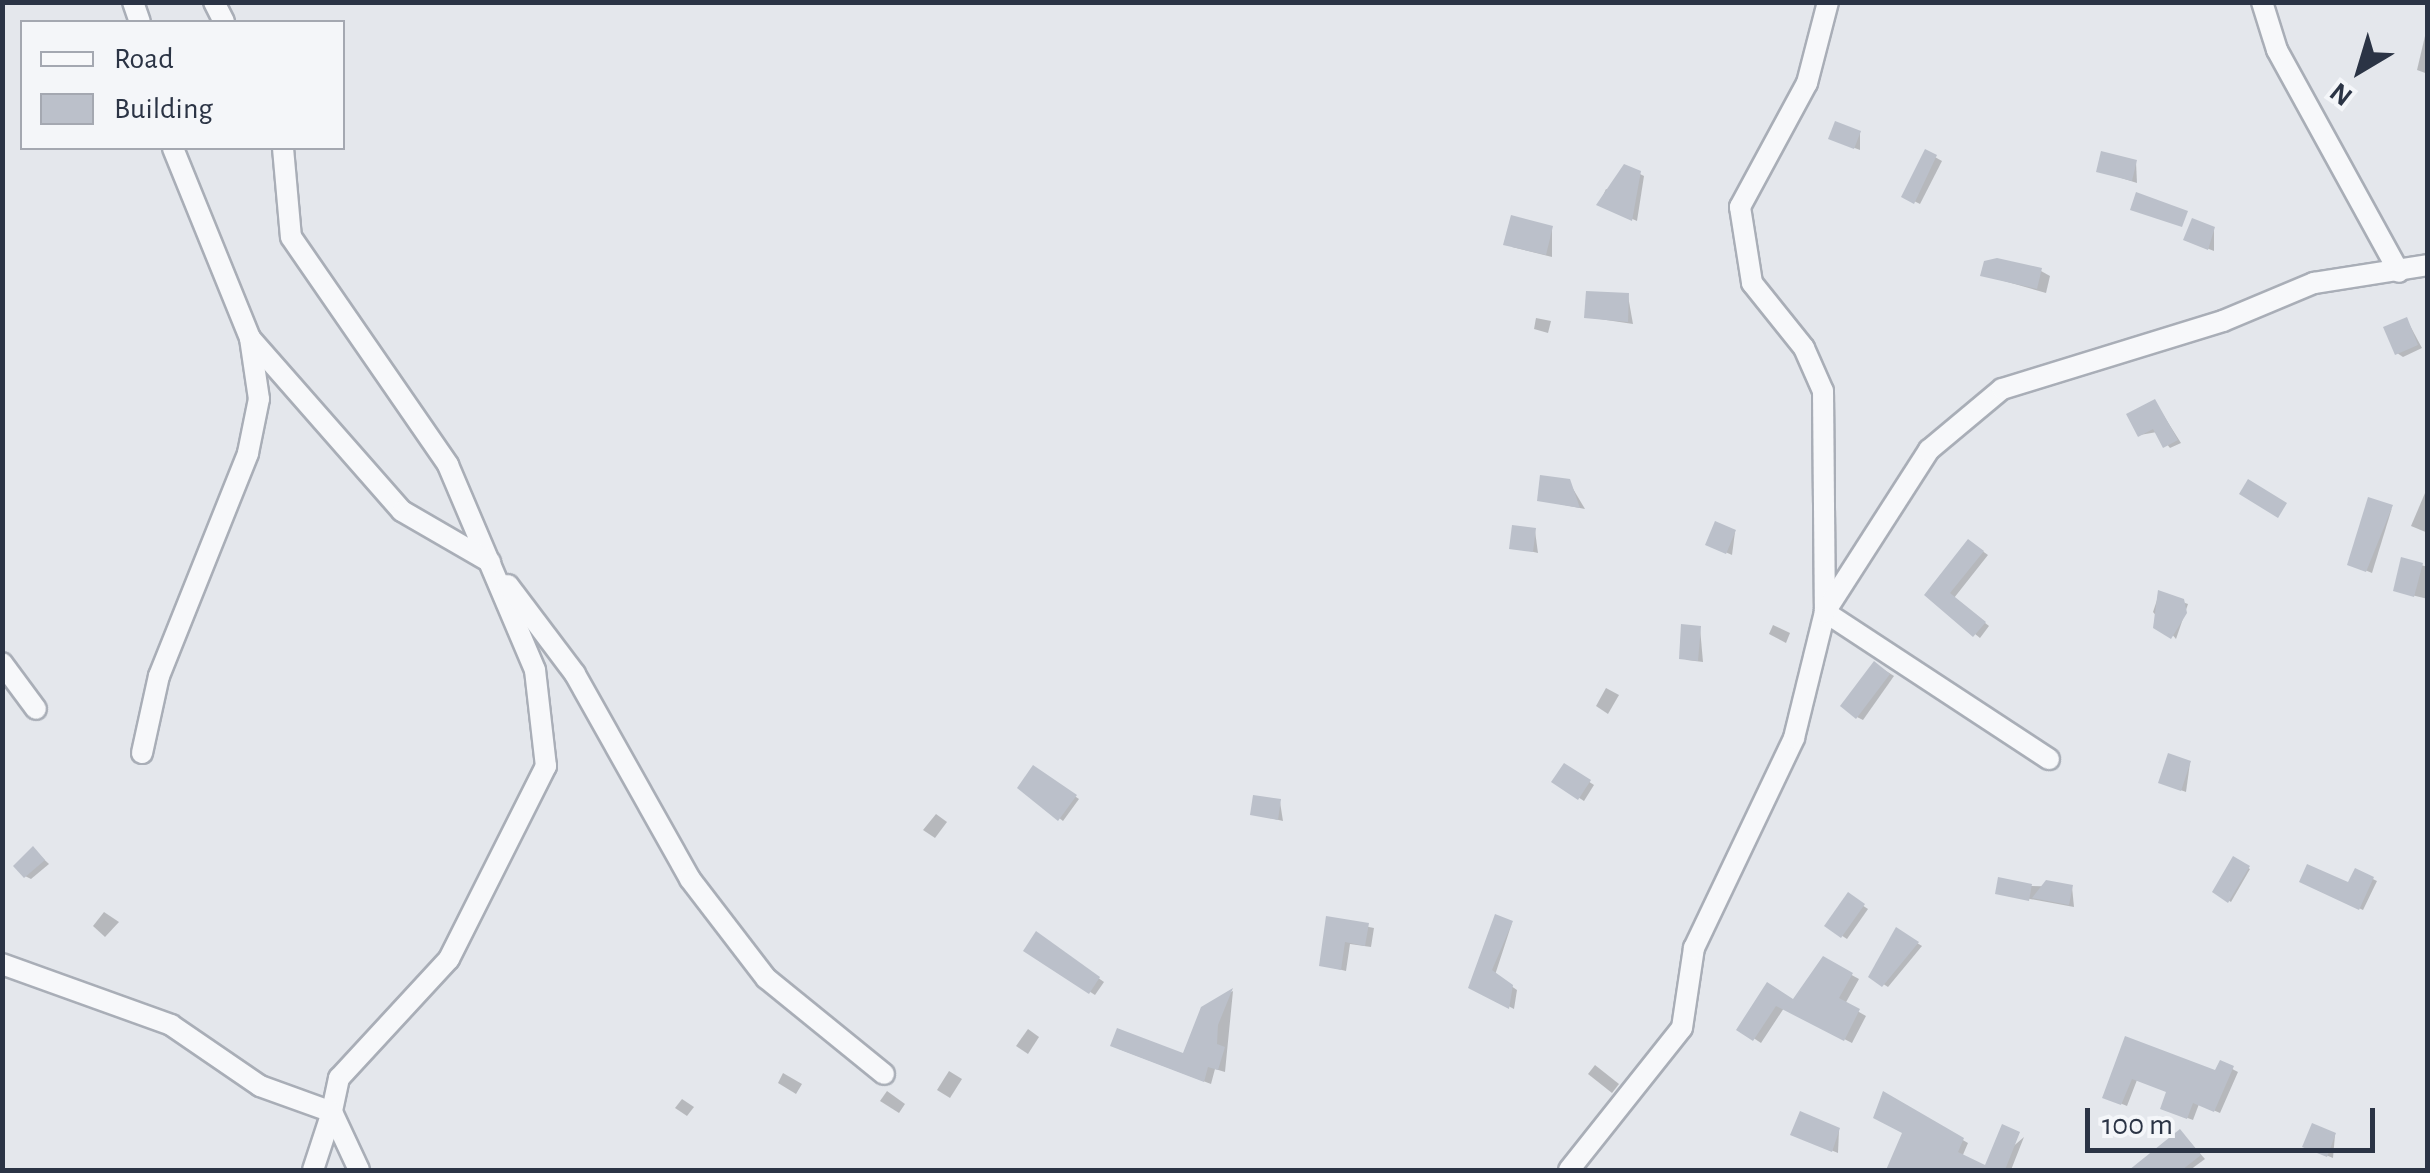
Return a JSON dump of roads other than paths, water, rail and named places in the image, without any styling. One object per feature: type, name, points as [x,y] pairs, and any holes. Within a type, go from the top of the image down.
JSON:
[{"type":"street","points":[[1569,1170],[1682,1028],[1694,948],[1794,738],[1826,612],[1823,392],[1804,348],[1752,283],[1740,207],[1807,83],[1828,2]]},
{"type":"street","points":[[2262,2],[2278,50],[2399,272]]},
{"type":"street","points":[[142,753],[159,676],[248,454],[259,399],[250,338],[174,150]]},
{"type":"street","points":[[283,150],[291,236],[448,464],[535,670],[546,766],[449,960],[339,1078],[313,1170]]},
{"type":"street","points":[[1826,612],[1929,450],[2002,389],[2223,321],[2314,282],[2428,265]]},
{"type":"street","points":[[250,338],[402,511],[488,558],[574,674],[690,879],[766,978],[884,1074]]},
{"type":"street","points":[[1826,612],[2049,759]]},
{"type":"street","points":[[2,663],[36,710]]},
{"type":"street","points":[[2,964],[171,1025],[260,1086],[332,1112],[360,1170]]}]
